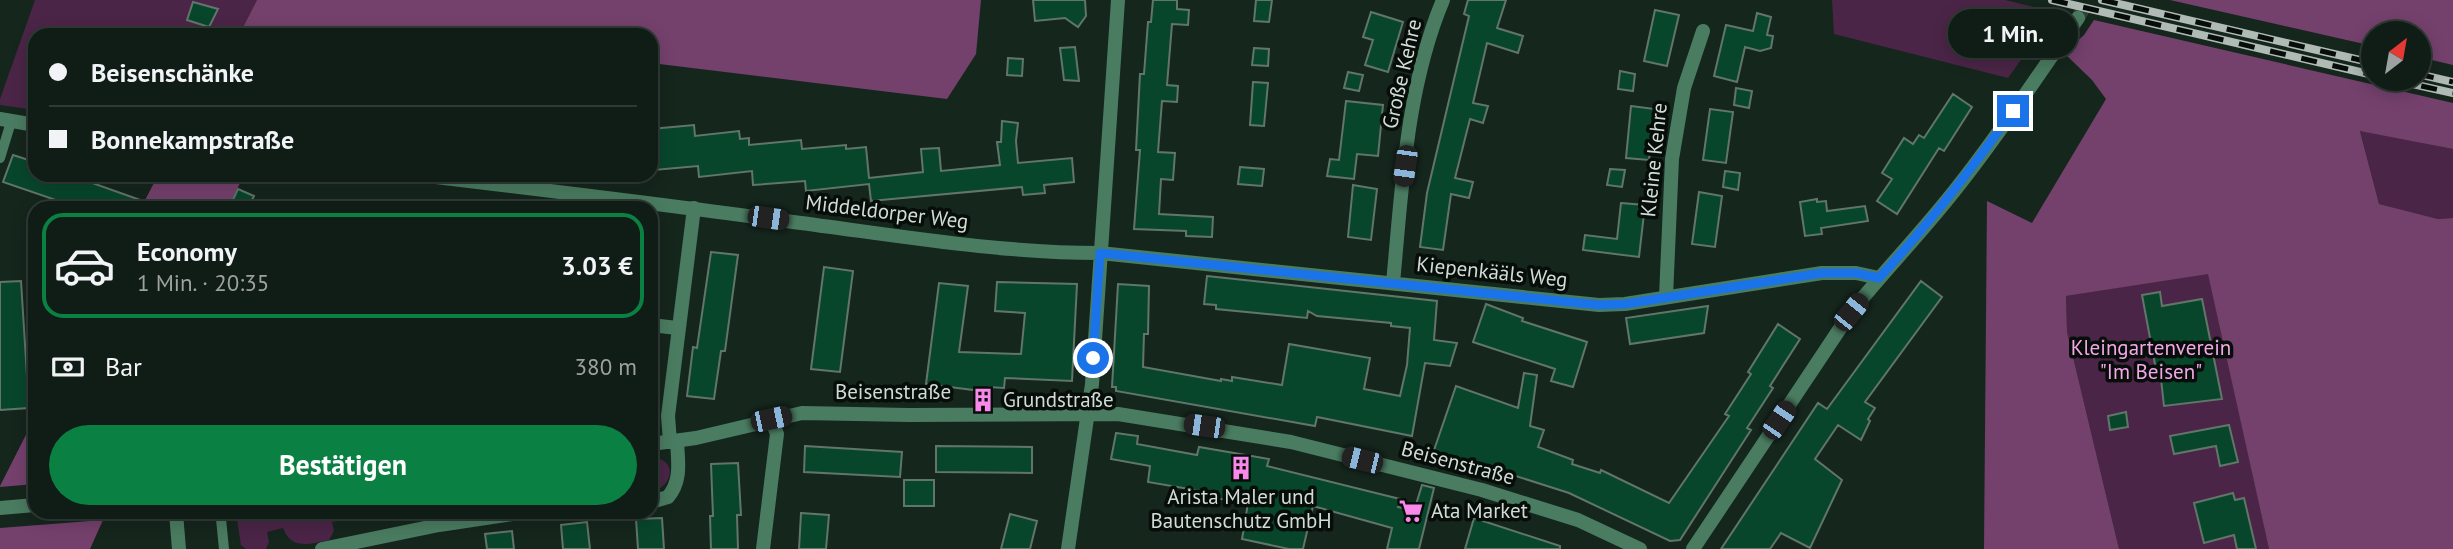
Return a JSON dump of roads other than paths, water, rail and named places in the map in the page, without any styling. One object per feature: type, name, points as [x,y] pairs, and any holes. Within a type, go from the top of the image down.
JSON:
[{"type":"street","points":[[1068,549],[1092,384],[1118,0]]},
{"type":"street","name":"Große Kehre","points":[[1394,283],[1411,127],[1430,36],[1443,0]]},
{"type":"street","points":[[1693,549],[1851,312],[1924,229],[1971,170],[2078,18]]},
{"type":"street","name":"Kleine Kehre","points":[[1666,297],[1672,159],[1684,88],[1703,31]]},
{"type":"street","points":[[5,121],[28,124]]},
{"type":"street","name":"Middeldorper Weg","points":[[477,182],[636,201]]},
{"type":"street","name":"Middeldorper Weg","points":[[658,204],[934,241],[1100,253]]},
{"type":"street","points":[[658,500],[668,497],[677,482],[668,416],[694,208]]},
{"type":"street","name":"Kiepenkääls Weg","points":[[1100,253],[1599,305],[1625,304],[1822,273],[1856,273],[1879,278]]},
{"type":"street","points":[[658,326],[677,328]]},
{"type":"street","name":"Beisenstraße","points":[[658,443],[802,413],[1118,414],[1290,442],[1547,509],[1578,520],[1640,549]]},
{"type":"street","points":[[763,549],[777,434],[771,419]]},
{"type":"street","points":[[2,508],[28,506]]},
{"type":"street","points":[[176,519],[179,549]]},
{"type":"street","points":[[322,549],[475,519]]},
{"type":"lane","points":[[0,158],[5,121]]},
{"type":"lane","points":[[221,519],[224,549]]},
{"type":"tunnel","points":[[2078,18],[2088,0]]},
{"type":"railway","points":[[2052,0],[2361,72]]},
{"type":"railway","points":[[2102,0],[2361,60]]},
{"type":"railway","points":[[2431,77],[2453,82]]},
{"type":"railway","points":[[2431,88],[2453,93]]},
{"type":"place","name":"Grundstraße","points":[[983,400]]},
{"type":"place","name":"Arista Maler und Bautenschutz GmbH","points":[[1241,468]]},
{"type":"place","name":"Ata Market","points":[[1411,511]]},
{"type":"park label","name":"Kleingartenverein \"Im Beisen\"","points":[[2151,360]]}]
